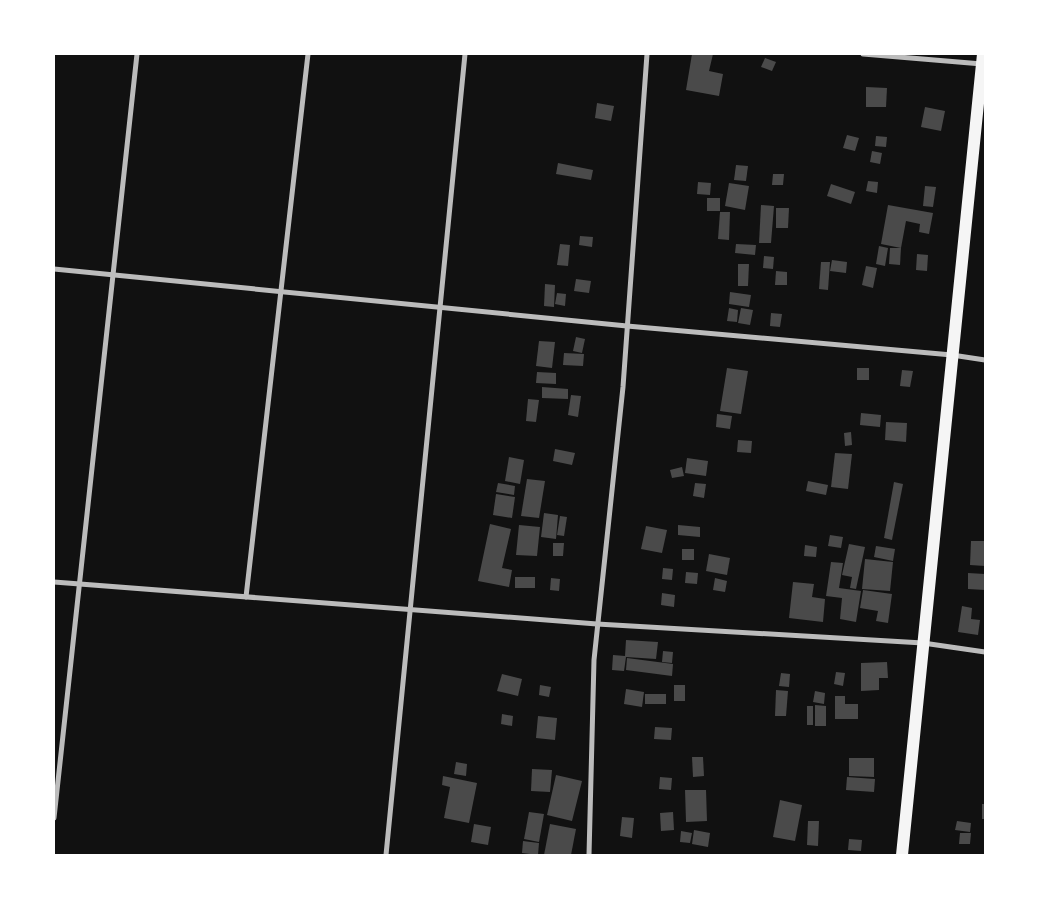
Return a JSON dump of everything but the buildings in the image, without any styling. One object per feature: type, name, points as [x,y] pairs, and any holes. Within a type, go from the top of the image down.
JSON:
[{"type":"main road","points":[[902,855],[983,61]]},
{"type":"street","points":[[54,818],[137,54]]},
{"type":"street","points":[[246,597],[308,54]]},
{"type":"street","points":[[386,855],[465,54]]},
{"type":"street","points":[[589,855],[594,660],[623,387],[647,54]]},
{"type":"street","points":[[863,54],[983,61]]},
{"type":"street","points":[[54,269],[627,326],[952,355],[985,360]]},
{"type":"street","points":[[54,582],[597,624],[923,643],[985,652]]}]
